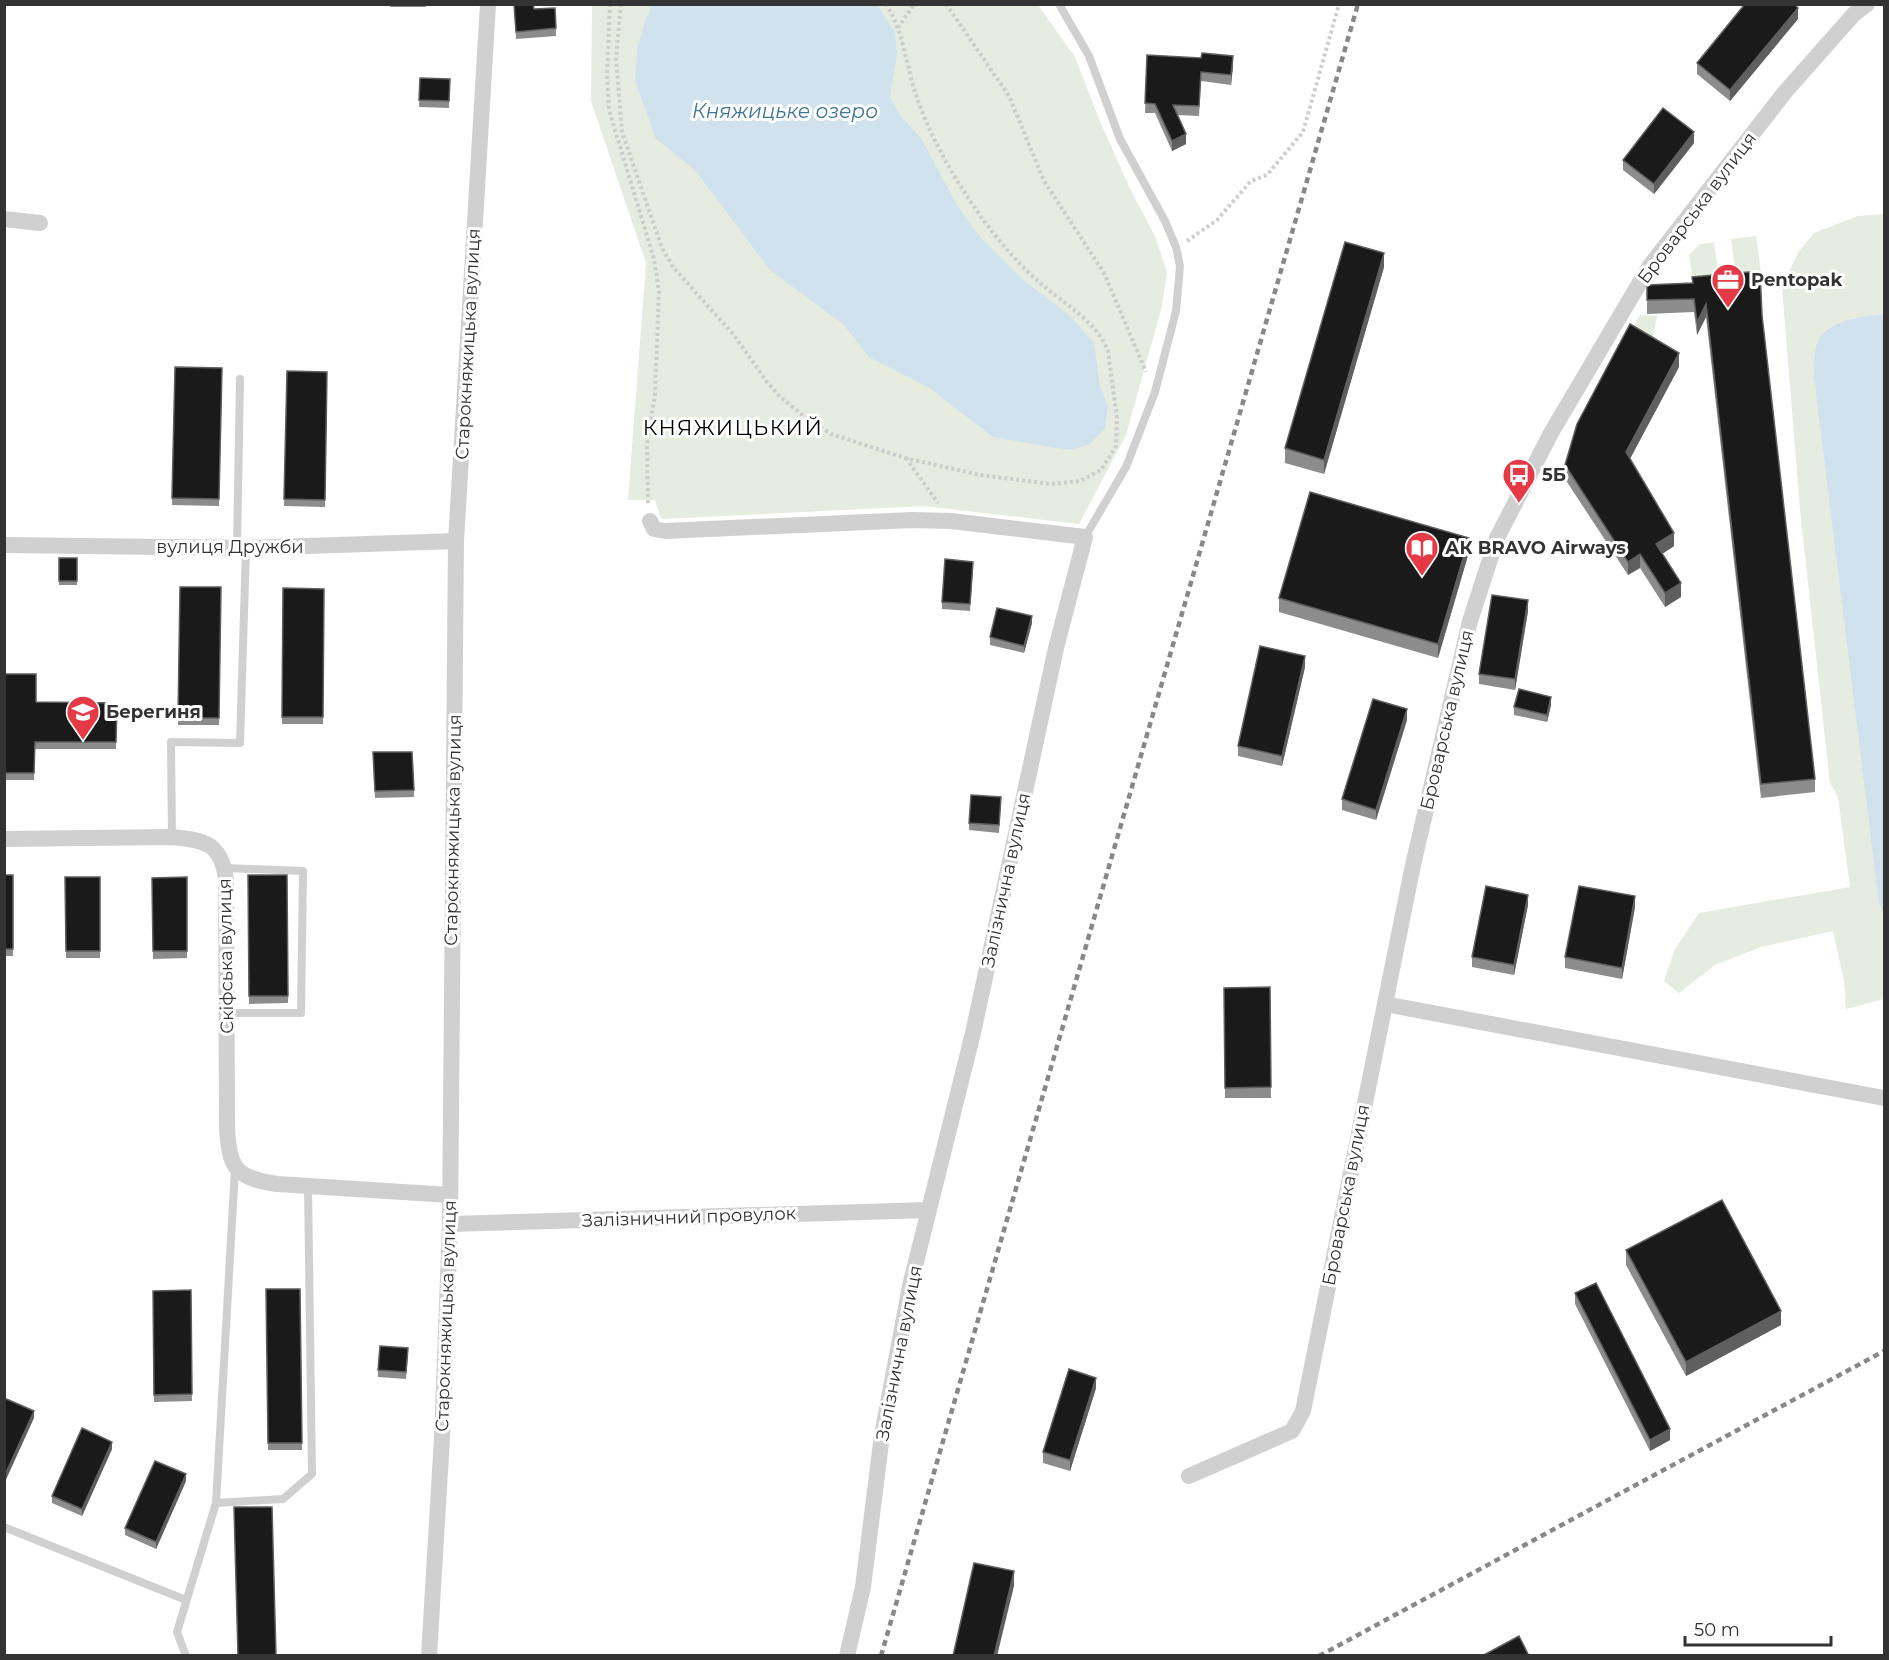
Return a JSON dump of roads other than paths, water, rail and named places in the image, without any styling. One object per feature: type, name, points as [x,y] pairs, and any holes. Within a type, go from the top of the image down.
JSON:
[{"type":"street","name":"Старокняжицька вулиця","points":[[429,1656],[442,1438],[450,1224],[456,542],[488,4]]},
{"type":"street","name":"Броварська вулиця","points":[[1189,1476],[1292,1431],[1303,1411],[1413,865],[1470,621],[1497,538],[1551,433],[1649,267],[1785,92],[1854,14],[1867,4]]},
{"type":"street","points":[[4,219],[40,222]]},
{"type":"street","points":[[650,521],[654,529],[666,531],[872,520],[951,521],[1084,537]]},
{"type":"street","name":"Залізнична вулиця","points":[[847,1656],[863,1587],[894,1362],[973,1033],[1056,648],[1084,537]]},
{"type":"street","name":"вулиця Дружби","points":[[4,545],[241,548],[456,542]]},
{"type":"street","name":"Скіфська вулиця","points":[[4,839],[172,837],[196,839],[213,847],[223,861],[225,868],[228,1153],[235,1169]]},
{"type":"street","points":[[1385,1004],[1884,1098]]},
{"type":"street","points":[[235,1169],[250,1180],[450,1195]]},
{"type":"street","name":"Залізничний провулок","points":[[450,1224],[929,1210]]},
{"type":"lane","points":[[1059,4],[1084,46],[1120,139],[1176,247],[1180,285],[1155,392],[1126,467],[1084,537]]},
{"type":"lane","points":[[172,837],[171,742],[240,743],[240,378]]},
{"type":"lane","points":[[225,868],[303,871],[301,1014],[227,1013]]},
{"type":"lane","name":"Скіфська вулиця","points":[[186,1656],[177,1632],[216,1503],[235,1169]]},
{"type":"lane","points":[[216,1503],[283,1499],[312,1474],[308,1186]]},
{"type":"lane","points":[[4,1527],[186,1600]]},
{"type":"water","name":"Княжицьке озеро","points":[[653,5],[877,5],[895,32],[897,54],[890,97],[900,115],[921,138],[958,207],[981,238],[1022,279],[1068,314],[1094,343],[1100,385],[1108,407],[1105,428],[1088,445],[1070,450],[993,437],[928,387],[869,357],[844,325],[770,270],[695,170],[656,139],[635,80],[637,50],[646,18]]},
{"type":"water","points":[[1884,314],[1884,913],[1879,904],[1814,376],[1814,358],[1820,338],[1827,330],[1844,321]]},
{"type":"railway","points":[[881,1656],[1358,4]]},
{"type":"railway","points":[[1319,1656],[1884,1351]]},
{"type":"place","name":"Pentopak","points":[[1728,309]]},
{"type":"place","name":"5Б","points":[[1519,504]]},
{"type":"place","name":"АК BRAVO Airways","points":[[1422,577]]},
{"type":"place","name":"Берегиня","points":[[83,741]]},
{"type":"district","name":"КНЯЖИЦЬКИЙ","points":[[733,427]]}]
